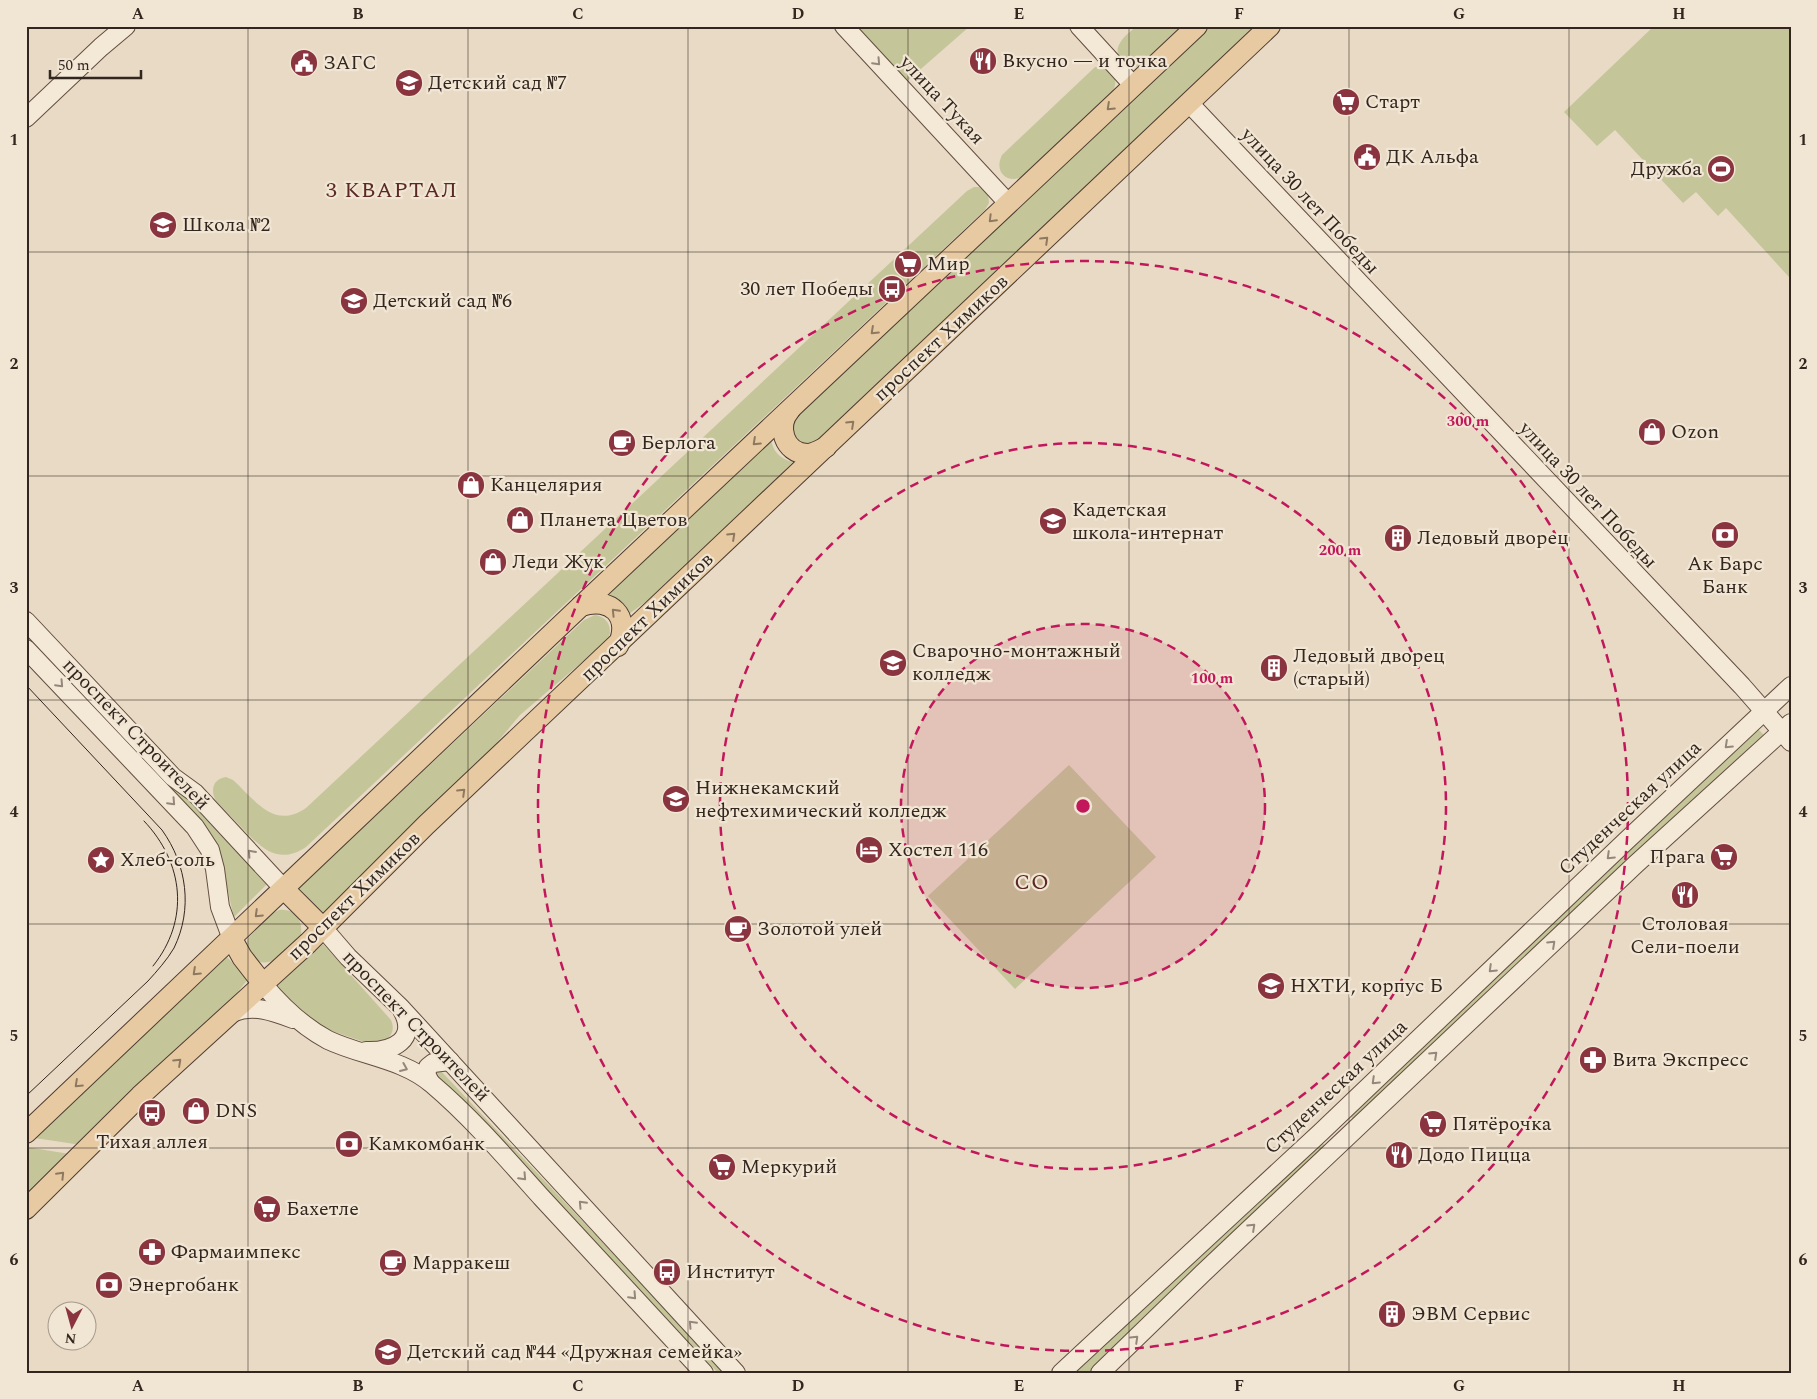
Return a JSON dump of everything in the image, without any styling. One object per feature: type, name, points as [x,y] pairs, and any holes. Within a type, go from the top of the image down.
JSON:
[{"type":"main road","points":[[26,118],[126,26]]},
{"type":"main road","name":"улица Тукая","points":[[844,26],[1008,203]]},
{"type":"main road","points":[[1079,26],[1133,85]]},
{"type":"main road","points":[[26,1133],[581,606],[1197,26]]},
{"type":"main road","name":"проспект Химиков","points":[[26,1209],[140,1096],[308,944],[426,825],[618,646],[1270,26]]},
{"type":"main road","name":"улица 30 лет Победы","points":[[1189,103],[1742,686],[1764,712],[1788,732]]},
{"type":"main road","points":[[790,410],[784,418],[782,428],[784,438],[789,446],[798,452],[807,454],[817,452],[826,447]]},
{"type":"main road","points":[[581,606],[597,602],[607,605],[616,611],[622,620],[623,630],[618,646]]},
{"type":"main road","name":"проспект Строителей","points":[[26,621],[173,777],[195,793],[323,928],[348,957],[401,1008],[736,1373]]},
{"type":"main road","name":"проспект Строителей","points":[[26,649],[195,827],[204,839],[210,850],[215,869],[220,907],[232,939],[242,957],[263,984],[298,1021],[328,1040],[412,1071],[430,1082],[457,1106],[704,1373]]},
{"type":"main road","name":"Студенческая улица","points":[[1061,1373],[1320,1133],[1791,686]]},
{"type":"main road","points":[[1100,1373],[1202,1274],[1636,864],[1788,732]]},
{"type":"main road","points":[[358,1051],[380,1052],[388,1050],[401,1042],[406,1032],[407,1022],[401,1008]]},
{"type":"main road","points":[[232,1014],[242,1009],[263,1009],[298,1021]]},
{"type":"main road","points":[[430,1082],[426,1074],[428,1067],[433,1063],[450,1061]]},
{"type":"main road","points":[[1338,1115],[1340,1123],[1346,1129],[1355,1130]]},
{"type":"main road","points":[[1320,1133],[1334,1141],[1337,1148]]},
{"type":"green space","points":[[855,26],[970,26],[906,82]]},
{"type":"green space","points":[[1137,26],[1182,26],[1148,59],[1139,66],[1134,67],[1121,61],[1118,48],[1124,38]]},
{"type":"green space","points":[[1209,26],[1257,26],[818,442],[809,447],[792,439],[793,421],[795,418]]},
{"type":"green space","name":"Дружба","points":[[1654,26],[1791,26],[1791,277],[1726,208],[1718,216],[1696,192],[1683,203],[1615,130],[1597,146],[1564,112]]},
{"type":"green space","points":[[1095,67],[1105,68],[1112,73],[1115,81],[1113,91],[1025,175],[1013,179],[1004,176],[1000,167],[1002,155]]},
{"type":"green space","points":[[974,187],[979,187],[988,193],[989,203],[985,210],[306,847],[287,855],[264,848],[216,801],[213,793],[214,786],[218,780],[226,777],[233,780],[258,804],[275,814],[284,816],[295,814],[306,808],[967,191]]},
{"type":"green space","points":[[771,438],[773,447],[778,454],[784,459],[793,462],[667,586],[629,614],[627,607],[622,602],[609,595]]},
{"type":"green space","points":[[595,615],[603,618],[610,627],[608,640],[520,715],[483,759],[323,914],[299,888],[584,620]]},
{"type":"green space","points":[[26,629],[267,884],[234,917],[218,855],[201,822],[26,637]]},
{"type":"green space","points":[[1757,728],[1764,735],[1356,1122],[1349,1115]]},
{"type":"green space","points":[[1069,765],[1156,857],[1015,989],[928,896]]},
{"type":"green space","points":[[279,910],[289,911],[297,916],[301,924],[301,935],[279,958],[264,963],[258,961],[248,950],[248,938],[273,913]]},
{"type":"green space","points":[[323,944],[391,1020],[392,1032],[384,1042],[367,1043],[332,1031],[306,1017],[275,987]]},
{"type":"green space","points":[[227,957],[248,979],[229,1003],[81,1145],[35,1138]]},
{"type":"green space","points":[[440,1070],[726,1373],[718,1373],[451,1090],[437,1078],[435,1074]]},
{"type":"green space","points":[[1321,1142],[1328,1148],[1090,1373],[1075,1373]]},
{"type":"green space","points":[[26,1147],[70,1154],[26,1196]]},
{"type":"tram line","points":[[26,685],[162,830],[177,858],[182,872],[185,903],[180,933],[174,948],[162,965],[148,981],[26,1096]]},
{"type":"tram line","points":[[144,821],[157,837],[167,855],[174,873],[177,892],[177,911],[173,930],[165,948],[153,966]]},
{"type":"place","name":"Вкусно — и точка","points":[[983,61]]},
{"type":"place","name":"ЗАГС","points":[[304,63]]},
{"type":"place","name":"Детский сад №7","points":[[409,83]]},
{"type":"place","name":"Старт","points":[[1346,102]]},
{"type":"place","name":"ДК Альфа","points":[[1367,157]]},
{"type":"place","name":"Дружба","points":[[1721,169]]},
{"type":"place","name":"Школа №2","points":[[163,225]]},
{"type":"place","name":"Мир","points":[[908,264]]},
{"type":"place","name":"30 лет Победы","points":[[892,289]]},
{"type":"place","name":"Детский сад №6","points":[[354,301]]},
{"type":"place","name":"Ozon","points":[[1652,432]]},
{"type":"place","name":"Берлога","points":[[622,443]]},
{"type":"place","name":"Канцелярия","points":[[471,485]]},
{"type":"place","name":"Планета Цветов","points":[[520,520]]},
{"type":"place","name":"Кадетская школа-интернат","points":[[1053,521]]},
{"type":"place","name":"Ак Барс Банк","points":[[1725,535]]},
{"type":"place","name":"Ледовый дворец","points":[[1398,538]]},
{"type":"place","name":"Леди Жук","points":[[493,562]]},
{"type":"place","name":"Сварочно-монтажный колледж","points":[[893,663]]},
{"type":"place","name":"Ледовый дворец (старый)","points":[[1274,668]]},
{"type":"place","name":"Нижнекамский нефтехимический колледж","points":[[676,799]]},
{"type":"place","name":"Хостел 116","points":[[869,850]]},
{"type":"place","name":"Прага","points":[[1724,857]]},
{"type":"place","name":"Хлеб-соль","points":[[101,860]]},
{"type":"place","name":"Столовая Сели-поели","points":[[1685,895]]},
{"type":"place","name":"Золотой улей","points":[[738,929]]},
{"type":"place","name":"НХТИ, корпус Б","points":[[1271,986]]},
{"type":"place","name":"Вита Экспресс","points":[[1593,1060]]},
{"type":"place","name":"DNS","points":[[196,1111]]},
{"type":"place","name":"Тихая аллея","points":[[152,1113]]},
{"type":"place","name":"Пятёрочка","points":[[1433,1124]]},
{"type":"place","name":"Камкомбанк","points":[[349,1144]]},
{"type":"place","name":"Додо Пицца","points":[[1399,1155]]},
{"type":"place","name":"Меркурий","points":[[722,1167]]},
{"type":"place","name":"Бахетле","points":[[267,1209]]},
{"type":"place","name":"Фармаимпекс","points":[[152,1252]]},
{"type":"place","name":"Марракеш","points":[[393,1263]]},
{"type":"place","name":"Институт","points":[[667,1272]]},
{"type":"place","name":"Энергобанк","points":[[109,1285]]},
{"type":"place","name":"ЭВМ Сервис","points":[[1392,1314]]},
{"type":"place","name":"Детский сад №44 «Дружная семейка»","points":[[388,1352]]},
{"type":"district","name":"3 КВАРТАЛ","points":[[392,190]]},
{"type":"district","name":"СО","points":[[1032,882]]}]
